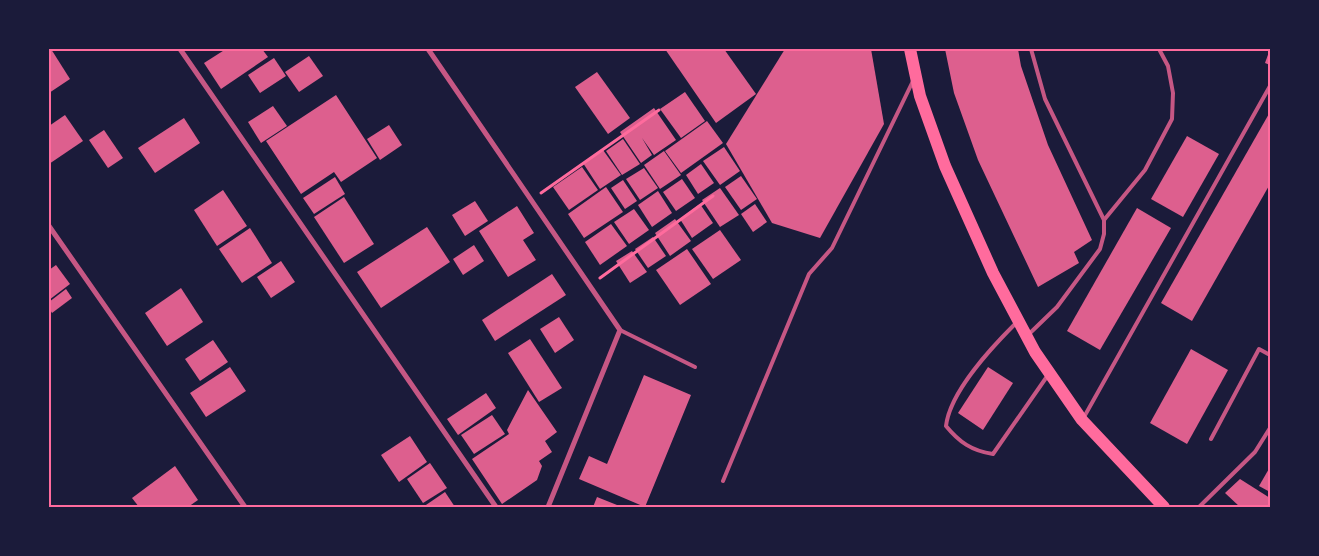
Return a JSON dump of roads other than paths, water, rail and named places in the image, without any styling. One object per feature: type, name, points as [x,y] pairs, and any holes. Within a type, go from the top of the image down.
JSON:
[{"type":"main road","points":[[910,49],[915,76],[945,166],[992,273],[1049,373],[1082,420],[1164,507]]},
{"type":"street","points":[[180,49],[496,507]]},
{"type":"street","points":[[428,49],[620,330],[548,507]]},
{"type":"street","points":[[49,226],[246,507]]},
{"type":"lane","points":[[1027,336],[1057,307],[1100,249],[1104,234],[1104,220],[1045,99],[1032,49]]},
{"type":"lane","points":[[1104,220],[1145,170],[1172,120],[1173,93],[1168,66],[1159,49]]},
{"type":"lane","points":[[723,481],[809,274],[832,248],[915,76]]},
{"type":"lane","points":[[1082,420],[1270,86]]},
{"type":"lane","points":[[1019,320],[984,355],[957,396],[947,415],[946,426],[966,446],[993,454],[1049,373]]},
{"type":"lane","points":[[620,330],[695,367]]},
{"type":"lane","points":[[1211,440],[1259,349],[1270,355]]},
{"type":"lane","points":[[1198,507],[1255,452],[1270,428]]}]
